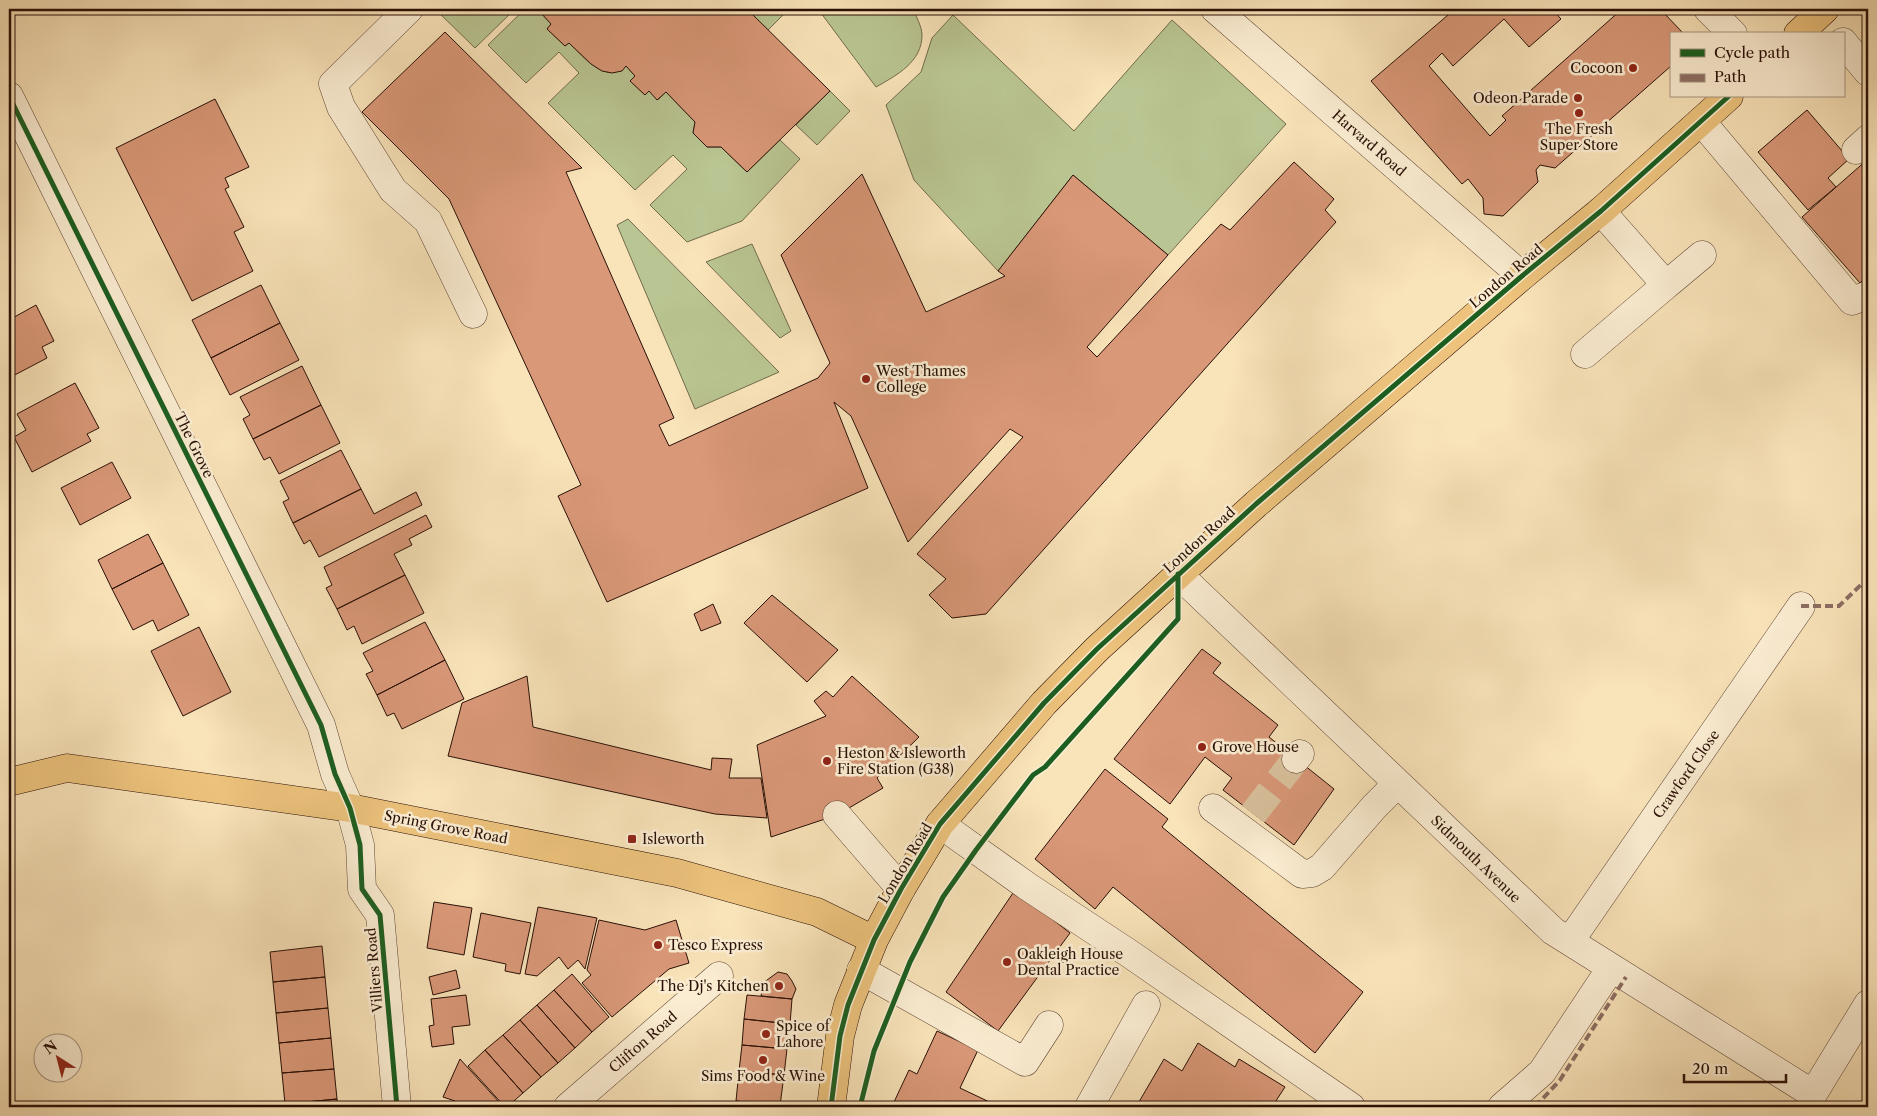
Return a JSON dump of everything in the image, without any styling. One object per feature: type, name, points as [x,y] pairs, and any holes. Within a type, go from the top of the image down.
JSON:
[{"type":"main road","points":[[1802,32],[1827,19]]},
{"type":"main road","name":"London Road","points":[[830,1107],[840,1036],[848,1005],[874,940],[900,889],[940,824],[1044,703],[1097,650],[1256,504],[1522,276],[1601,211],[1727,98]]},
{"type":"main road","name":"Spring Grove Road","points":[[9,782],[66,768],[350,808],[677,873],[817,912],[874,940]]},
{"type":"street","points":[[408,9],[333,84],[341,107],[393,190],[428,221],[472,314]]},
{"type":"street","name":"Harvard Road","points":[[1215,9],[1522,276]]},
{"type":"street","points":[[1708,9],[1731,32]]},
{"type":"street","points":[[1844,43],[1868,72]]},
{"type":"street","name":"The Grove","points":[[9,96],[321,725],[335,774],[350,808]]},
{"type":"street","points":[[1701,121],[1852,302],[1868,295]]},
{"type":"street","points":[[1601,211],[1666,285]]},
{"type":"street","points":[[1585,354],[1702,256]]},
{"type":"street","name":"Sidmouth Avenue","points":[[1178,574],[1552,931],[1611,968],[1808,1101],[1868,1004]]},
{"type":"street","name":"Crawford Close","points":[[1570,941],[1801,606]]},
{"type":"street","points":[[1213,808],[1247,821],[1302,874],[1312,873],[1322,867],[1374,807],[1397,784]]},
{"type":"street","name":"Villiers Road","points":[[350,808],[360,845],[362,889],[380,915],[397,1107]]},
{"type":"street","points":[[837,815],[900,889]]},
{"type":"street","points":[[940,824],[1027,886],[1146,965],[1351,1107]]},
{"type":"street","points":[[1502,1107],[1542,1072],[1611,968]]},
{"type":"street","points":[[861,970],[1025,1062],[1049,1025]]},
{"type":"street","name":"Clifton Road","points":[[568,1107],[719,976]]},
{"type":"street","points":[[1089,1107],[1146,1005]]},
{"type":"green space","points":[[435,9],[515,9],[475,48]]},
{"type":"green space","points":[[525,9],[546,9],[541,13],[551,24],[547,29],[565,46],[569,43],[595,67],[610,72],[618,71],[626,66],[635,76],[630,81],[645,95],[649,91],[658,100],[666,92],[695,122],[693,133],[707,147],[721,147],[747,172],[780,140],[800,159],[742,221],[687,242],[650,205],[687,169],[673,155],[635,190],[548,103],[579,73],[559,52],[526,83],[488,45]]},
{"type":"green space","points":[[747,9],[780,9],[784,14],[768,30]]},
{"type":"green space","points":[[818,9],[913,9],[922,32],[918,53],[907,67],[876,87]]},
{"type":"green space","points":[[953,15],[1074,131],[1172,20],[1286,124],[1168,255],[1073,175],[998,271],[914,180],[886,105],[921,72],[932,38]]},
{"type":"green space","points":[[830,91],[850,111],[817,145],[796,125]]},
{"type":"green space","points":[[628,219],[779,372],[695,409],[617,225]]},
{"type":"green space","points":[[752,244],[791,331],[780,338],[706,262]]},
{"type":"building","points":[[546,9],[747,9],[830,91],[747,172],[721,147],[707,147],[693,133],[695,122],[666,92],[657,100],[649,91],[645,95],[630,81],[635,76],[626,66],[622,71],[612,73],[602,71],[591,64],[569,43],[565,46],[547,29],[551,24],[541,13]]},
{"type":"building","name":"Odeon Parade","points":[[1455,9],[1552,9],[1561,19],[1529,47],[1504,19],[1453,66],[1442,53],[1429,66],[1490,136],[1506,120],[1502,116],[1622,9],[1660,9],[1682,32],[1670,32],[1670,67],[1555,168],[1540,165],[1536,170],[1538,182],[1503,216],[1484,214],[1483,198],[1468,179],[1462,184],[1371,81]]},
{"type":"building","points":[[445,32],[582,168],[566,172],[674,418],[659,425],[669,446],[818,378],[830,363],[781,255],[862,174],[926,312],[1005,276],[998,271],[1073,175],[1168,255],[1087,347],[1097,357],[1221,224],[1230,230],[1294,162],[1334,199],[1325,210],[1336,222],[986,614],[952,618],[929,595],[946,579],[917,554],[1023,437],[1010,429],[908,542],[851,416],[834,402],[868,488],[607,602],[558,496],[581,485],[449,199],[362,112]]},
{"type":"building","points":[[215,99],[249,167],[225,178],[229,187],[225,189],[244,227],[234,232],[253,271],[192,301],[116,148]]},
{"type":"building","points":[[1807,110],[1849,159],[1828,178],[1836,187],[1808,210],[1758,152]]},
{"type":"building","points":[[1868,159],[1868,275],[1860,283],[1802,217]]},
{"type":"building","points":[[261,285],[280,323],[211,358],[192,320]]},
{"type":"building","points":[[36,305],[54,341],[42,347],[47,358],[9,378],[9,320]]},
{"type":"building","points":[[280,323],[299,360],[230,395],[211,358]]},
{"type":"building","points":[[302,366],[321,405],[253,439],[243,419],[250,415],[240,397]]},
{"type":"building","points":[[75,383],[99,428],[87,434],[91,441],[32,472],[14,437],[26,430],[17,414]]},
{"type":"building","points":[[321,405],[340,443],[279,474],[270,457],[264,460],[253,439]]},
{"type":"building","points":[[341,450],[361,489],[293,523],[283,502],[289,499],[280,481]]},
{"type":"building","points":[[112,462],[131,498],[80,525],[61,488]]},
{"type":"building","points":[[361,489],[374,514],[416,492],[422,505],[319,557],[310,540],[304,544],[293,523]]},
{"type":"building","points":[[426,515],[432,527],[409,539],[412,545],[394,554],[405,575],[337,609],[326,588],[332,585],[324,567]]},
{"type":"building","points":[[148,534],[163,563],[112,589],[98,560]]},
{"type":"building","points":[[163,563],[189,615],[158,631],[153,620],[133,630],[112,589]]},
{"type":"building","points":[[405,575],[424,613],[362,644],[354,626],[347,630],[337,609]]},
{"type":"building","points":[[772,595],[838,650],[807,682],[744,623]]},
{"type":"building","points":[[713,604],[721,623],[701,631],[694,614]]},
{"type":"building","points":[[425,622],[445,660],[377,695],[366,674],[373,671],[363,653]]},
{"type":"building","points":[[199,627],[231,692],[183,716],[151,651]]},
{"type":"building","name":"Grove House","points":[[1202,649],[1221,663],[1213,673],[1278,725],[1269,737],[1334,789],[1294,845],[1223,790],[1232,778],[1205,757],[1170,804],[1114,759]]},
{"type":"building","points":[[445,660],[464,699],[402,729],[394,713],[387,716],[377,695]]},
{"type":"building","points":[[527,676],[533,727],[711,770],[712,758],[732,759],[729,778],[761,778],[767,818],[715,814],[448,756],[462,703]]},
{"type":"building","name":"Heston & Isleworth Fire Station (G38)","points":[[852,676],[919,737],[877,778],[883,788],[837,815],[771,837],[757,745],[826,716],[814,701],[826,691],[833,697]]},
{"type":"building","points":[[1105,769],[1168,819],[1162,827],[1363,992],[1315,1053],[1113,887],[1095,909],[1035,859]]},
{"type":"building","name":"Oakleigh House Dental Practice","points":[[1015,890],[1070,933],[998,1031],[946,992]]},
{"type":"building","points":[[434,902],[472,908],[464,955],[427,948]]},
{"type":"building","points":[[538,907],[597,918],[585,969],[578,960],[568,969],[559,957],[537,976],[525,974]]},
{"type":"building","points":[[481,913],[531,923],[520,974],[505,971],[506,964],[473,957]]},
{"type":"building","points":[[599,920],[645,930],[676,920],[689,963],[669,969],[612,1017],[582,983],[591,975],[587,970]]},
{"type":"building","points":[[322,946],[325,977],[273,982],[270,952]]},
{"type":"building","points":[[456,970],[460,988],[433,995],[429,977]]},
{"type":"building","name":"The Dj's Kitchen","points":[[778,972],[787,974],[792,981],[796,989],[792,999],[761,996],[763,983]]},
{"type":"building","points":[[572,974],[609,1017],[592,1032],[554,990]]},
{"type":"building","points":[[325,977],[328,1008],[276,1013],[273,982]]},
{"type":"building","points":[[554,990],[592,1032],[575,1048],[537,1005]]},
{"type":"building","points":[[466,995],[470,1025],[452,1027],[454,1044],[432,1047],[429,1026],[434,1025],[431,999]]},
{"type":"building","points":[[747,995],[792,999],[790,1024],[744,1019]]},
{"type":"building","points":[[537,1005],[575,1048],[558,1063],[520,1020]]},
{"type":"building","points":[[328,1008],[331,1038],[279,1043],[276,1013]]},
{"type":"building","name":"Spice of Lahore","points":[[744,1019],[790,1024],[787,1049],[742,1045]]},
{"type":"building","points":[[520,1020],[558,1063],[541,1077],[503,1035]]},
{"type":"building","points":[[937,1031],[978,1050],[960,1088],[1000,1107],[905,1107],[894,1102],[909,1070],[917,1074]]},
{"type":"building","points":[[503,1035],[541,1077],[523,1093],[485,1050]]},
{"type":"building","points":[[331,1038],[334,1069],[282,1073],[279,1043]]},
{"type":"building","points":[[1198,1043],[1235,1067],[1239,1059],[1285,1087],[1272,1107],[1136,1107],[1164,1059],[1182,1071]]},
{"type":"building","name":"Sims Food & Wine","points":[[742,1045],[787,1049],[784,1075],[739,1071]]},
{"type":"building","points":[[485,1050],[523,1093],[507,1107],[468,1066]]},
{"type":"building","points":[[460,1059],[500,1103],[496,1107],[453,1107],[455,1101],[443,1097]]},
{"type":"building","points":[[334,1069],[337,1099],[285,1104],[282,1073]]},
{"type":"building","points":[[739,1071],[784,1075],[780,1106],[736,1101]]},
{"type":"building","points":[[337,1099],[338,1107],[285,1107],[285,1104]]},
{"type":"building","points":[[736,1101],[780,1106],[780,1107],[735,1107]]},
{"type":"tunnel","points":[[1253,814],[1296,759]]},
{"type":"marked path","points":[[1801,606],[1839,606],[1868,578]]},
{"type":"marked path","points":[[1535,1107],[1560,1080],[1626,977]]},
{"type":"cycle path","points":[[9,96],[321,725],[335,774],[350,808],[360,845],[362,889],[380,915],[397,1107]]},
{"type":"cycle path","points":[[831,1107],[840,1036],[848,1005],[874,940],[901,889],[940,824],[1044,703],[1097,649],[1256,504],[1522,276],[1601,211],[1727,98]]},
{"type":"cycle path","points":[[860,1107],[874,1051],[910,962],[943,897],[1033,775],[1045,767],[1178,619],[1178,574]]},
{"type":"place","name":"Cocoon","points":[[1633,68]]},
{"type":"place","name":"Odeon Parade","points":[[1578,98]]},
{"type":"place","name":"The Fresh Super Store","points":[[1579,113]]},
{"type":"place","name":"West Thames College","points":[[866,379]]},
{"type":"place","name":"Grove House","points":[[1202,747]]},
{"type":"place","name":"Heston & Isleworth Fire Station (G38)","points":[[827,761]]},
{"type":"place","name":"Isleworth","points":[[632,839]]},
{"type":"place","name":"Tesco Express","points":[[658,945]]},
{"type":"place","name":"Oakleigh House Dental Practice","points":[[1007,962]]},
{"type":"place","name":"The Dj's Kitchen","points":[[779,986]]},
{"type":"place","name":"Spice of Lahore","points":[[766,1034]]},
{"type":"place","name":"Sims Food & Wine","points":[[763,1060]]}]
